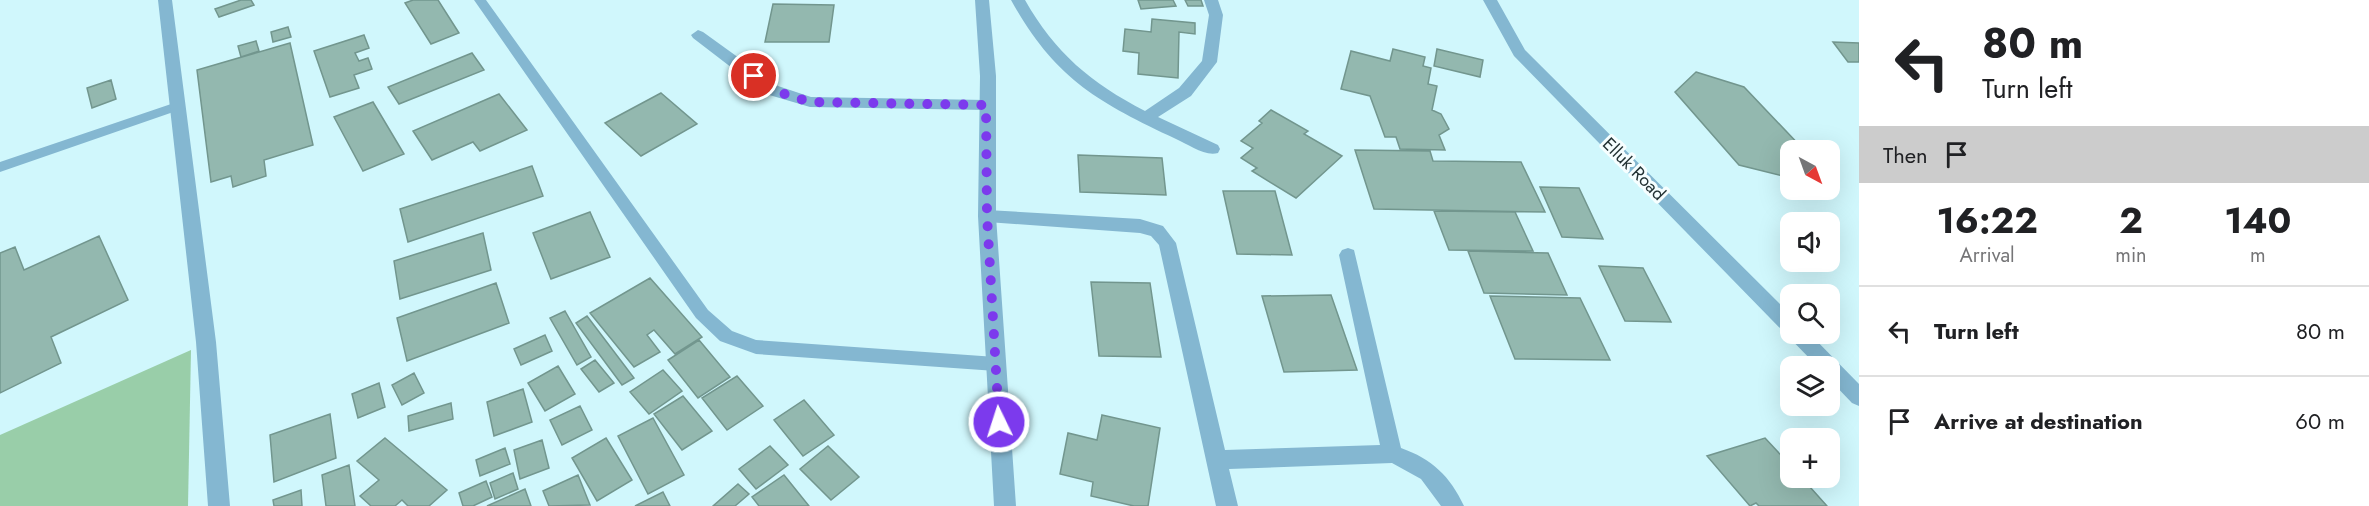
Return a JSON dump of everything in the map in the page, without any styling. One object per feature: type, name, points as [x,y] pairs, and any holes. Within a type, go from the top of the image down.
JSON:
[{"type":"street","points":[[165,0],[206,342],[219,506]]},
{"type":"street","points":[[982,0],[988,76],[987,216],[1005,506]]},
{"type":"street","points":[[1018,0],[1039,37],[1067,70],[1102,95],[1212,148]]},
{"type":"street","points":[[1147,117],[1185,92],[1209,62],[1216,15],[1211,0]]},
{"type":"street","name":"Elluk Road","points":[[1490,0],[1519,53],[1780,316]]},
{"type":"street","points":[[698,34],[772,90],[810,102],[986,105]]},
{"type":"street","points":[[987,216],[1140,225],[1157,231],[1167,243],[1227,506]]},
{"type":"street","points":[[1348,255],[1392,454]]},
{"type":"street","points":[[1808,344],[1820,356]]},
{"type":"street","points":[[1840,377],[1859,397]]},
{"type":"street","points":[[1217,459],[1392,454],[1418,463],[1437,478],[1453,506]]},
{"type":"lane","points":[[480,0],[702,314],[726,336],[756,347],[996,364]]},
{"type":"lane","points":[[0,167],[177,106]]},
{"type":"green space","points":[[191,350],[188,506],[0,506],[0,435]]},
{"type":"building","points":[[241,0],[251,0],[254,5],[219,17],[215,9]]},
{"type":"building","points":[[413,0],[438,0],[459,33],[431,44],[405,3]]},
{"type":"building","points":[[1138,0],[1173,0],[1176,6],[1141,9]]},
{"type":"building","points":[[1185,0],[1201,0],[1203,6],[1188,6]]},
{"type":"building","points":[[773,4],[834,5],[829,42],[765,42]]},
{"type":"building","points":[[1152,19],[1195,23],[1195,34],[1179,32],[1178,78],[1138,74],[1139,53],[1123,51],[1125,29],[1151,32]]},
{"type":"building","points":[[288,27],[291,37],[273,42],[271,32]]},
{"type":"building","points":[[364,35],[369,48],[355,53],[359,61],[368,58],[372,69],[354,75],[359,88],[330,97],[314,51]]},
{"type":"building","points":[[256,41],[259,51],[241,57],[238,46]]},
{"type":"building","points":[[1833,42],[1859,43],[1859,62],[1848,62]]},
{"type":"building","points":[[290,43],[313,145],[264,160],[266,176],[233,187],[231,176],[211,182],[197,70]]},
{"type":"building","points":[[1393,49],[1425,57],[1423,66],[1431,68],[1428,84],[1437,86],[1432,110],[1441,114],[1449,129],[1439,135],[1445,150],[1400,149],[1396,137],[1385,137],[1370,96],[1341,89],[1351,51],[1390,61]]},
{"type":"building","points":[[1437,49],[1483,60],[1480,77],[1434,66]]},
{"type":"building","points":[[472,53],[484,70],[399,104],[388,87]]},
{"type":"building","points":[[1696,72],[1744,87],[1794,140],[1780,140],[1780,175],[1739,165],[1675,92]]},
{"type":"building","points":[[111,80],[116,99],[92,108],[87,88]]},
{"type":"building","points":[[661,93],[697,124],[641,156],[605,123]]},
{"type":"building","points":[[499,94],[527,130],[480,151],[473,142],[432,160],[413,131]]},
{"type":"building","points":[[373,102],[404,154],[363,171],[334,117]]},
{"type":"building","points":[[1271,110],[1308,131],[1304,134],[1342,156],[1296,198],[1252,171],[1257,168],[1241,158],[1253,148],[1241,141],[1262,123],[1259,121]]},
{"type":"building","points":[[1355,150],[1430,151],[1433,161],[1521,162],[1545,212],[1374,209]]},
{"type":"building","points":[[1078,155],[1162,158],[1166,195],[1080,192]]},
{"type":"building","points":[[532,166],[543,196],[408,242],[400,209]]},
{"type":"building","points":[[1540,187],[1579,188],[1603,239],[1562,237]]},
{"type":"building","points":[[1223,191],[1275,191],[1292,255],[1237,254]]},
{"type":"building","points":[[1434,211],[1515,212],[1533,251],[1449,250]]},
{"type":"building","points":[[590,212],[610,257],[551,279],[533,233]]},
{"type":"building","points":[[483,233],[491,270],[400,299],[394,261]]},
{"type":"building","points":[[99,236],[128,300],[51,337],[61,363],[0,393],[0,253],[15,247],[24,270]]},
{"type":"building","points":[[1468,251],[1548,253],[1567,295],[1484,293]]},
{"type":"building","points":[[1599,266],[1643,268],[1671,322],[1625,321]]},
{"type":"building","points":[[650,278],[702,337],[675,354],[654,330],[647,335],[660,352],[634,367],[590,313]]},
{"type":"building","points":[[1091,282],[1150,283],[1161,357],[1099,356]]},
{"type":"building","points":[[496,283],[509,323],[407,361],[397,318]]},
{"type":"building","points":[[1331,295],[1357,370],[1284,372],[1262,296]]},
{"type":"building","points":[[1490,296],[1580,298],[1610,360],[1515,359]]},
{"type":"building","points":[[565,311],[591,357],[577,365],[550,318]]},
{"type":"building","points":[[587,316],[634,378],[622,385],[576,323]]},
{"type":"building","points":[[545,335],[552,351],[521,365],[514,349]]},
{"type":"building","points":[[699,340],[730,377],[698,398],[668,360]]},
{"type":"building","points":[[595,360],[614,383],[599,392],[581,369]]},
{"type":"building","points":[[558,366],[575,394],[545,411],[528,383]]},
{"type":"building","points":[[663,370],[682,391],[649,414],[630,392]]},
{"type":"building","points":[[414,373],[424,393],[402,405],[392,385]]},
{"type":"building","points":[[737,376],[763,406],[727,430],[702,398]]},
{"type":"building","points":[[379,383],[385,407],[358,418],[352,394]]},
{"type":"building","points":[[523,389],[532,422],[494,436],[487,402]]},
{"type":"building","points":[[683,396],[712,431],[682,450],[654,414]]},
{"type":"building","points":[[804,400],[834,435],[803,456],[774,420]]},
{"type":"building","points":[[451,403],[453,419],[409,431],[408,416]]},
{"type":"building","points":[[580,406],[592,430],[562,445],[550,420]]},
{"type":"building","points":[[330,414],[336,458],[274,482],[270,435]]},
{"type":"building","points":[[1102,415],[1160,428],[1148,506],[1134,506],[1091,496],[1093,482],[1060,474],[1068,433],[1097,440]]},
{"type":"building","points":[[653,418],[684,475],[648,494],[618,436]]},
{"type":"building","points":[[385,438],[447,490],[429,506],[408,506],[402,500],[395,506],[371,506],[360,496],[379,480],[357,461]]},
{"type":"building","points":[[606,438],[632,480],[597,501],[572,458]]},
{"type":"building","points":[[1765,438],[1780,454],[1780,488],[1811,488],[1827,506],[1759,506],[1756,503],[1750,506],[1707,456]]},
{"type":"building","points":[[542,440],[549,468],[520,479],[514,450]]},
{"type":"building","points":[[770,446],[788,465],[756,489],[739,469]]},
{"type":"building","points":[[828,446],[859,477],[831,500],[800,469]]},
{"type":"building","points":[[505,448],[510,464],[480,476],[476,460]]},
{"type":"building","points":[[349,465],[355,506],[326,506],[322,475]]},
{"type":"building","points":[[513,473],[518,489],[495,499],[490,483]]},
{"type":"building","points":[[578,475],[590,505],[549,506],[543,491]]},
{"type":"building","points":[[784,475],[809,506],[759,506],[752,497]]},
{"type":"building","points":[[486,481],[492,497],[473,506],[463,506],[459,493]]},
{"type":"building","points":[[738,484],[749,494],[735,506],[713,506]]},
{"type":"building","points":[[525,489],[531,506],[487,506]]},
{"type":"building","points":[[301,490],[302,506],[274,506],[273,500]]},
{"type":"building","points":[[663,492],[670,506],[635,506]]},
{"type":"route","points":[[754,76],[772,90],[810,102],[986,105],[987,216],[999,422]]}]
